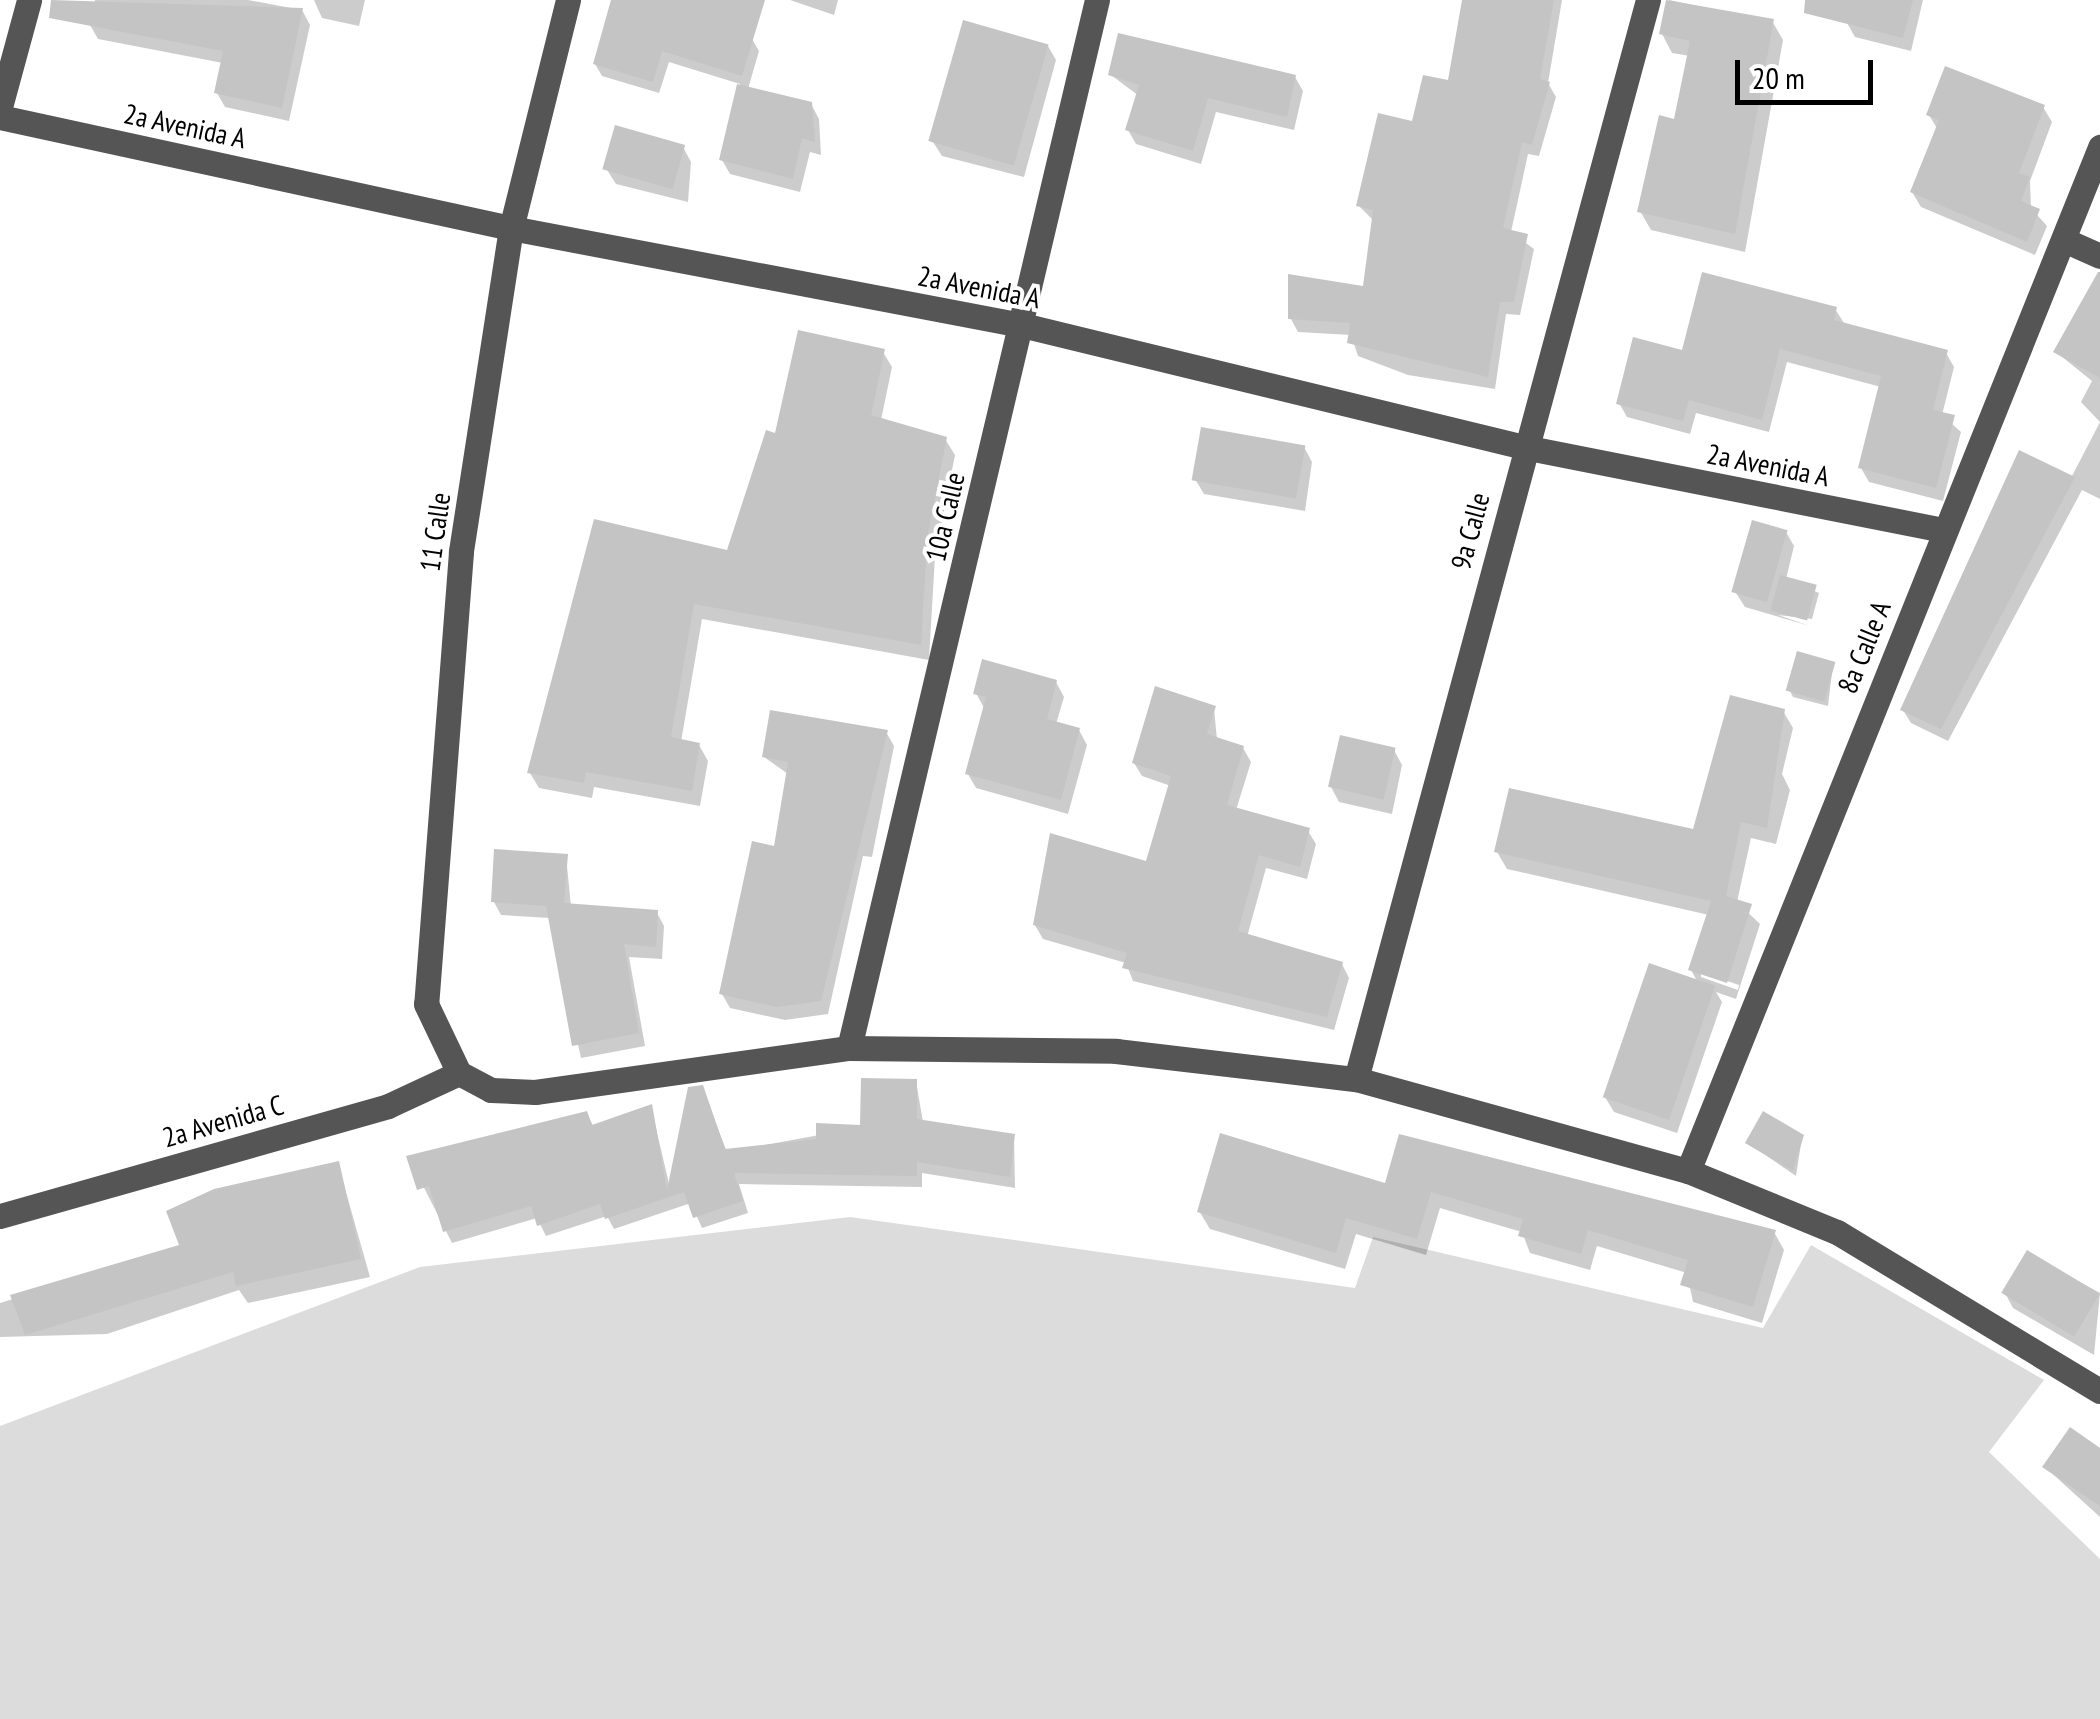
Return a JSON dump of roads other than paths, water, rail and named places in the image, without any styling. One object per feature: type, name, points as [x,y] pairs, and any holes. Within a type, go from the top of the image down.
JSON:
[{"type":"street","points":[[0,106],[28,0]]},
{"type":"street","name":"11 Calle","points":[[459,1073],[426,1004],[428,914],[461,552],[511,228],[568,0]]},
{"type":"street","name":"10a Calle","points":[[849,1048],[1097,0]]},
{"type":"street","name":"9a Calle","points":[[1356,1079],[1648,0]]},
{"type":"street","name":"2a Avenida A","points":[[0,117],[511,228],[1022,325],[1524,448],[1942,530]]},
{"type":"street","name":"8a Calle A","points":[[1688,1171],[1942,530],[2100,147]]},
{"type":"street","points":[[2064,240],[2100,256]]},
{"type":"street","points":[[459,1073],[491,1090],[535,1092],[849,1048],[1116,1051],[1356,1079],[1688,1171],[1837,1232],[2100,1391]]},
{"type":"street","name":"2a Avenida C","points":[[0,1216],[388,1106],[459,1073]]}]
